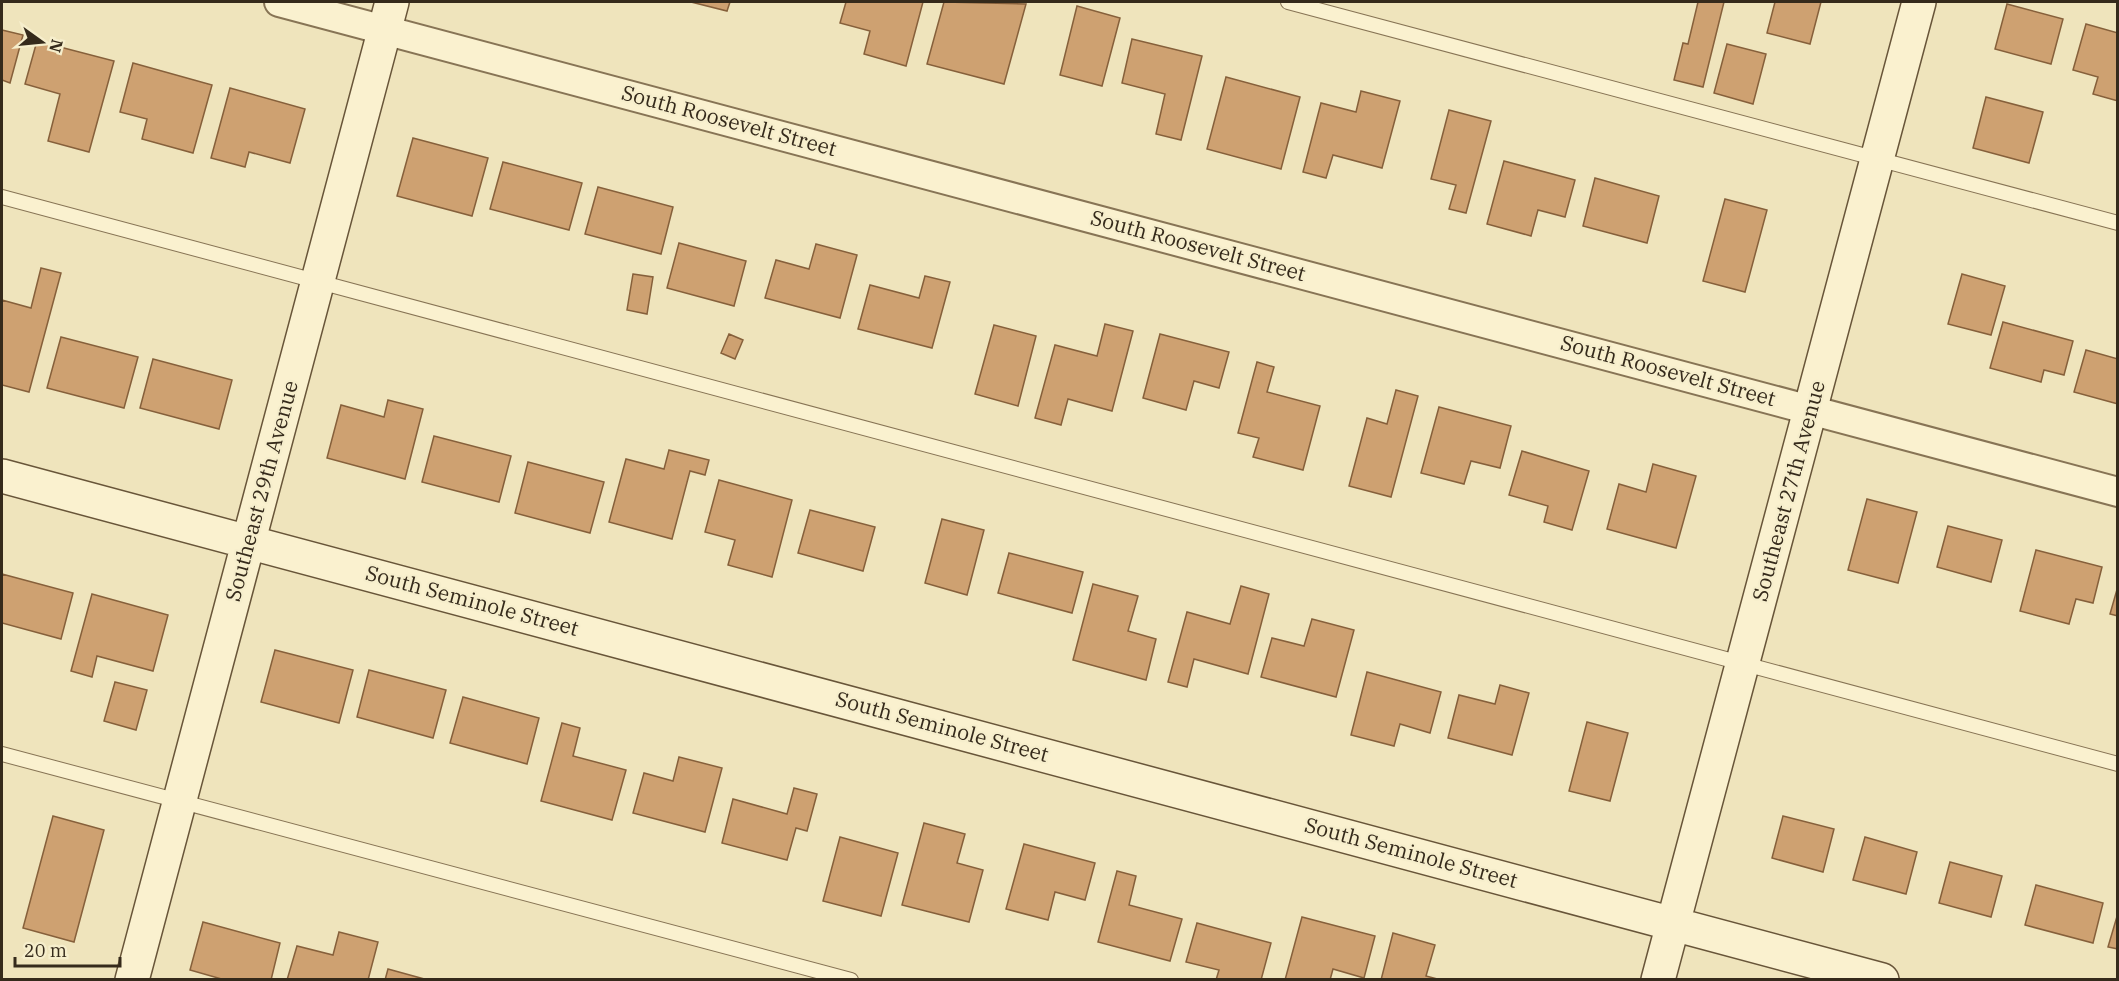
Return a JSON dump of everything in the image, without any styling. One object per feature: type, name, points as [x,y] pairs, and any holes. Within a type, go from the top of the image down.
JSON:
[{"type":"street","name":"South Roosevelt Street","points":[[279,2],[389,16],[2118,492]]},
{"type":"street","name":"Southeast 27th Avenue","points":[[1658,980],[1919,2]]},
{"type":"street","name":"Southeast 29th Avenue","points":[[132,980],[389,16]]},
{"type":"street","name":"South Seminole Street","points":[[2,476],[1882,980]]},
{"type":"lane","points":[[1288,2],[2118,223]]},
{"type":"lane","points":[[2,197],[2118,764]]},
{"type":"lane","points":[[2,754],[851,980]]},
{"type":"building","points":[[691,2],[730,2],[727,11]]},
{"type":"building","points":[[846,2],[923,2],[906,66],[864,54],[870,31],[840,23]]},
{"type":"building","points":[[944,2],[1026,4],[1004,84],[927,64]]},
{"type":"building","points":[[1698,2],[1724,2],[1703,87],[1674,80],[1683,43],[1688,44]]},
{"type":"building","points":[[1775,2],[1821,2],[1810,44],[1767,33]]},
{"type":"building","points":[[2007,4],[2063,19],[2051,64],[1995,49]]},
{"type":"building","points":[[1077,6],[1120,18],[1102,86],[1060,75]]},
{"type":"building","points":[[2086,24],[2118,33],[2118,101],[2093,94],[2098,77],[2073,70]]},
{"type":"building","points":[[2,30],[23,35],[10,83],[2,80]]},
{"type":"building","points":[[1132,39],[1202,56],[1181,140],[1156,134],[1165,94],[1122,83]]},
{"type":"building","points":[[37,41],[114,61],[89,152],[48,141],[60,94],[25,84]]},
{"type":"building","points":[[1727,44],[1766,54],[1753,104],[1714,93]]},
{"type":"building","points":[[133,63],[212,85],[193,153],[142,139],[147,119],[120,112]]},
{"type":"building","points":[[1226,77],[1300,97],[1281,169],[1207,149]]},
{"type":"building","points":[[230,88],[305,109],[290,163],[249,152],[245,167],[211,158]]},
{"type":"building","points":[[1361,91],[1400,101],[1382,168],[1333,155],[1326,178],[1303,172],[1321,103],[1356,112]]},
{"type":"building","points":[[1986,97],[2043,112],[2029,163],[1973,148]]},
{"type":"building","points":[[1449,110],[1491,121],[1466,213],[1449,209],[1456,185],[1431,179]]},
{"type":"building","points":[[413,138],[488,158],[472,216],[397,196]]},
{"type":"building","points":[[1504,161],[1575,180],[1565,217],[1538,210],[1531,236],[1487,224]]},
{"type":"building","points":[[503,162],[582,183],[569,230],[490,209]]},
{"type":"building","points":[[1595,178],[1659,196],[1647,243],[1583,226]]},
{"type":"building","points":[[598,187],[673,207],[661,254],[585,234]]},
{"type":"building","points":[[1725,199],[1767,210],[1745,292],[1703,281]]},
{"type":"building","points":[[679,243],[746,261],[734,306],[667,288]]},
{"type":"building","points":[[816,244],[857,255],[840,318],[765,298],[776,260],[809,269]]},
{"type":"building","points":[[41,268],[61,273],[29,392],[2,385],[2,300],[31,308]]},
{"type":"building","points":[[633,274],[653,277],[647,314],[627,310]]},
{"type":"building","points":[[1962,274],[2005,286],[1991,335],[1948,324]]},
{"type":"building","points":[[925,276],[950,282],[932,348],[858,329],[870,285],[919,298]]},
{"type":"building","points":[[2003,322],[2073,341],[2064,375],[2044,370],[2041,382],[1990,368]]},
{"type":"building","points":[[1105,324],[1133,331],[1112,411],[1068,399],[1061,425],[1035,418],[1055,345],[1097,356]]},
{"type":"building","points":[[994,325],[1036,336],[1018,406],[975,394]]},
{"type":"building","points":[[729,334],[743,340],[735,359],[721,353]]},
{"type":"building","points":[[1160,334],[1229,352],[1219,388],[1194,381],[1186,410],[1143,398]]},
{"type":"building","points":[[61,337],[138,357],[124,408],[47,388]]},
{"type":"building","points":[[2086,350],[2118,359],[2118,404],[2074,392]]},
{"type":"building","points":[[153,359],[232,380],[219,429],[140,408]]},
{"type":"building","points":[[1257,362],[1274,367],[1267,392],[1320,406],[1303,470],[1253,457],[1259,438],[1238,433]]},
{"type":"building","points":[[1396,390],[1418,396],[1391,497],[1349,486],[1367,418],[1387,424]]},
{"type":"building","points":[[388,400],[423,409],[405,479],[327,458],[341,405],[384,417]]},
{"type":"building","points":[[1439,407],[1511,426],[1500,468],[1471,461],[1464,484],[1421,473]]},
{"type":"building","points":[[434,436],[511,456],[499,502],[422,482]]},
{"type":"building","points":[[669,450],[709,460],[705,475],[690,471],[672,539],[609,522],[626,459],[664,469]]},
{"type":"building","points":[[1522,451],[1589,471],[1572,530],[1544,522],[1548,506],[1509,495]]},
{"type":"building","points":[[528,462],[604,482],[590,533],[515,513]]},
{"type":"building","points":[[1653,464],[1696,476],[1676,548],[1607,529],[1619,484],[1646,492]]},
{"type":"building","points":[[719,480],[792,500],[772,577],[728,565],[735,540],[705,532]]},
{"type":"building","points":[[1867,499],[1917,512],[1898,583],[1848,570]]},
{"type":"building","points":[[810,510],[875,527],[863,571],[798,553]]},
{"type":"building","points":[[942,519],[984,530],[967,595],[925,583]]},
{"type":"building","points":[[1948,526],[2002,540],[1991,582],[1937,567]]},
{"type":"building","points":[[2036,550],[2102,567],[2093,603],[2076,599],[2069,624],[2020,611]]},
{"type":"building","points":[[1009,553],[1083,572],[1072,613],[998,593]]},
{"type":"building","points":[[2,574],[73,593],[61,639],[2,623]]},
{"type":"building","points":[[1093,584],[1138,596],[1128,631],[1156,639],[1146,680],[1073,660]]},
{"type":"building","points":[[1241,586],[1269,594],[1248,674],[1194,659],[1187,687],[1168,682],[1187,612],[1230,624]]},
{"type":"building","points":[[2118,586],[2118,616],[2110,614]]},
{"type":"building","points":[[92,594],[168,615],[153,671],[97,656],[92,677],[71,671]]},
{"type":"building","points":[[1312,619],[1354,630],[1336,697],[1261,677],[1272,638],[1304,646]]},
{"type":"building","points":[[275,650],[353,670],[339,723],[261,702]]},
{"type":"building","points":[[369,670],[446,690],[433,738],[357,717]]},
{"type":"building","points":[[1367,672],[1441,692],[1430,733],[1400,724],[1394,746],[1351,735]]},
{"type":"building","points":[[115,682],[147,690],[136,730],[104,721]]},
{"type":"building","points":[[1500,685],[1529,693],[1512,755],[1448,738],[1459,695],[1495,704]]},
{"type":"building","points":[[463,697],[539,718],[527,764],[450,743]]},
{"type":"building","points":[[1587,722],[1628,733],[1610,801],[1569,791]]},
{"type":"building","points":[[562,723],[580,728],[573,756],[626,770],[612,820],[541,801]]},
{"type":"building","points":[[679,757],[722,768],[705,832],[633,813],[644,773],[673,781]]},
{"type":"building","points":[[794,788],[817,794],[807,831],[796,828],[787,860],[722,843],[733,799],[787,814]]},
{"type":"building","points":[[53,816],[104,830],[74,942],[23,928]]},
{"type":"building","points":[[1783,816],[1834,829],[1823,872],[1772,858]]},
{"type":"building","points":[[924,823],[965,834],[957,863],[983,870],[969,922],[902,905]]},
{"type":"building","points":[[840,837],[898,853],[881,916],[823,901]]},
{"type":"building","points":[[1865,837],[1917,852],[1906,894],[1853,880]]},
{"type":"building","points":[[1024,844],[1095,863],[1085,900],[1055,892],[1048,920],[1006,909]]},
{"type":"building","points":[[1950,862],[2002,876],[1991,917],[1939,903]]},
{"type":"building","points":[[1117,871],[1136,876],[1129,905],[1182,919],[1170,961],[1098,942]]},
{"type":"building","points":[[2036,885],[2103,903],[2093,943],[2025,925]]},
{"type":"building","points":[[2118,913],[2118,949],[2108,947]]},
{"type":"building","points":[[1302,917],[1375,936],[1364,978],[1333,969],[1330,980],[1285,980]]},
{"type":"building","points":[[203,922],[280,943],[271,980],[225,980],[190,970]]},
{"type":"building","points":[[1197,923],[1271,943],[1261,980],[1216,980],[1219,970],[1186,962]]},
{"type":"building","points":[[339,932],[378,942],[368,980],[287,980],[297,946],[333,955]]},
{"type":"building","points":[[1393,933],[1435,945],[1426,976],[1441,980],[1381,980]]},
{"type":"building","points":[[388,969],[428,980],[385,980]]}]
